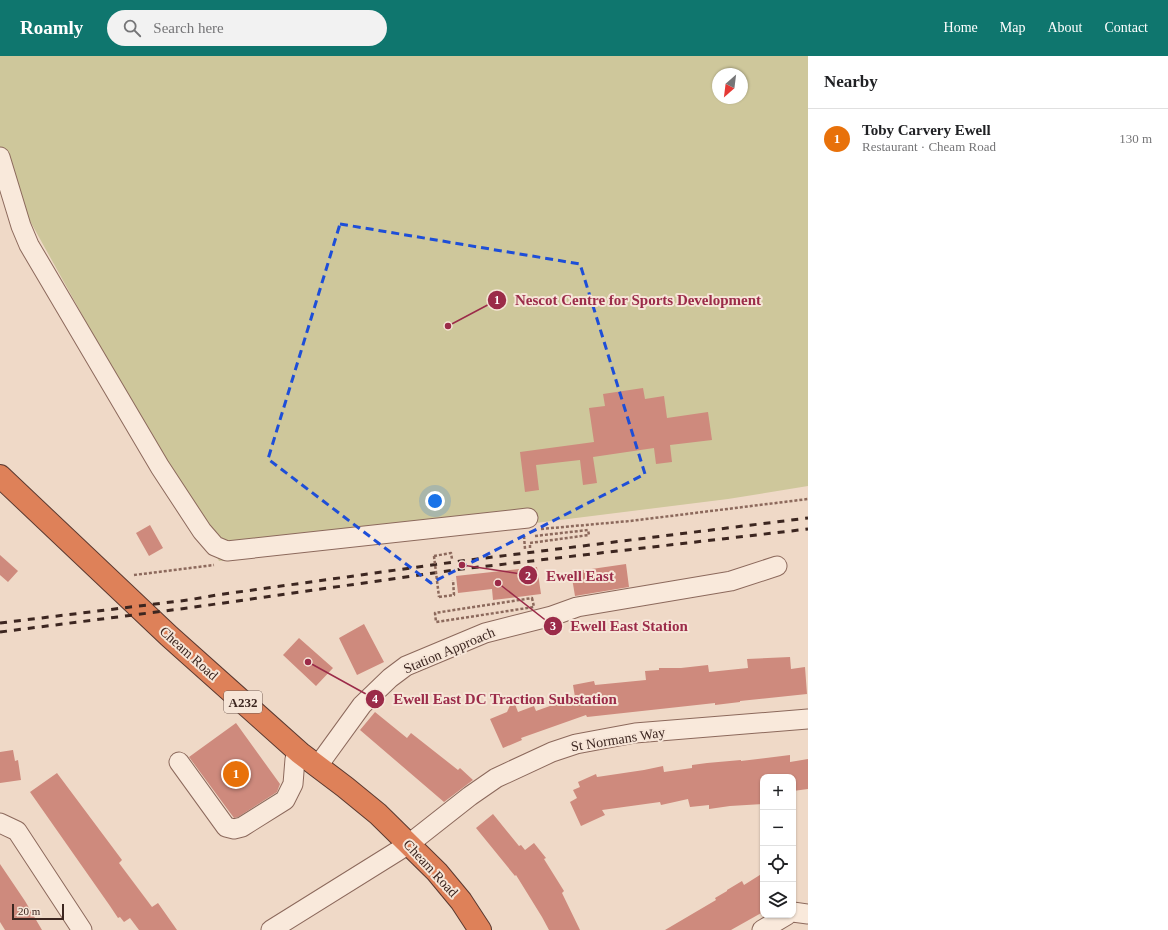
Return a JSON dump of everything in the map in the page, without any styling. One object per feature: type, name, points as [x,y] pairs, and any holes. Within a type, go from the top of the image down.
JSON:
[{"type":"highway","name":"Cheam Road","points":[[0,476],[169,636],[300,753],[378,814],[437,872],[461,900],[480,930]]},
{"type":"street","points":[[0,157],[21,226],[29,245],[160,467],[202,531],[214,546],[227,551],[527,528]]},
{"type":"street","name":"Station Approach","points":[[317,767],[362,705],[390,678],[406,666],[485,633],[552,616],[577,606],[731,581],[777,566]]},
{"type":"street","name":"St Normans Way","points":[[271,930],[409,844],[470,796],[496,778],[552,752],[576,744],[636,733],[808,719]]},
{"type":"street","points":[[179,762],[226,827],[234,828],[242,827],[285,800],[293,784],[295,759],[300,753]]},
{"type":"street","points":[[0,823],[17,831],[82,930]]},
{"type":"street","points":[[796,912],[808,914]]},
{"type":"street","points":[[762,930],[782,918]]},
{"type":"path","points":[[525,549],[527,528],[588,530],[589,535],[530,543],[530,548]]},
{"type":"path","points":[[452,558],[451,553],[434,556],[439,597],[454,595],[453,580]]},
{"type":"path","points":[[530,608],[436,622],[435,613],[516,599],[532,598]]},
{"type":"highlighted area","points":[[340,224],[580,264],[645,474],[431,583],[268,459]]},
{"type":"shaded area","points":[[0,56],[808,56],[808,486],[728,499],[528,524],[431,538],[219,561],[0,167]]},
{"type":"building","points":[[643,388],[645,399],[664,396],[667,418],[708,412],[712,440],[670,445],[672,462],[656,464],[654,448],[593,457],[597,483],[583,485],[580,460],[536,465],[539,490],[525,492],[520,452],[594,442],[589,408],[605,406],[603,394]]},
{"type":"building","points":[[150,525],[163,548],[149,556],[136,533]]},
{"type":"building","points":[[0,555],[18,571],[8,582],[0,575]]},
{"type":"building","points":[[626,564],[629,587],[575,596],[571,572]]},
{"type":"building","points":[[537,567],[541,594],[493,600],[492,589],[458,593],[456,576]]},
{"type":"building","points":[[364,624],[384,662],[357,675],[339,638]]},
{"type":"building","points":[[299,638],[333,668],[316,686],[283,655]]},
{"type":"building","points":[[790,657],[791,669],[805,667],[807,694],[715,705],[715,703],[587,717],[586,715],[521,738],[522,740],[503,748],[490,719],[507,712],[513,699],[518,712],[534,706],[536,711],[575,697],[573,685],[594,681],[595,685],[646,680],[645,671],[659,670],[659,668],[681,668],[708,665],[709,672],[748,668],[747,659]]},
{"type":"building","points":[[375,712],[407,738],[411,733],[458,770],[460,768],[473,780],[444,802],[360,730]]},
{"type":"building","points":[[236,723],[280,784],[277,792],[238,817],[234,818],[189,757]]},
{"type":"building","points":[[13,750],[15,761],[18,760],[21,780],[0,783],[0,752]]},
{"type":"building","points":[[790,755],[790,762],[808,759],[808,789],[796,791],[796,774],[760,774],[760,804],[709,809],[709,805],[690,807],[688,799],[661,805],[660,802],[602,810],[605,815],[581,826],[570,802],[577,798],[573,790],[580,787],[578,782],[596,774],[597,777],[663,766],[664,772],[692,768],[692,765]]},
{"type":"building","points":[[57,773],[122,860],[119,863],[152,907],[158,903],[177,930],[139,930],[130,918],[124,922],[120,917],[118,918],[30,792]]},
{"type":"building","points":[[493,814],[519,846],[521,845],[525,850],[534,843],[546,858],[544,859],[564,891],[562,893],[580,930],[549,930],[516,875],[515,876],[476,828]]},
{"type":"building","points":[[0,864],[25,901],[42,930],[5,930],[0,922]]},
{"type":"building","points":[[760,875],[760,914],[731,930],[665,930],[716,900],[715,898],[742,881],[744,885]]},
{"type":"railway","points":[[0,623],[188,600],[461,561],[808,518]]},
{"type":"railway","points":[[0,632],[188,608],[462,569],[808,529]]},
{"type":"place","name":"Nescot Centre for Sports Development","points":[[448,326]]},
{"type":"place","name":"Ewell East","points":[[462,565]]},
{"type":"place","name":"Ewell East Station","points":[[498,583]]},
{"type":"place","name":"Ewell East DC Traction Substation","points":[[308,662]]},
{"type":"place","name":"Toby Carvery Ewell","points":[[236,774]]}]
